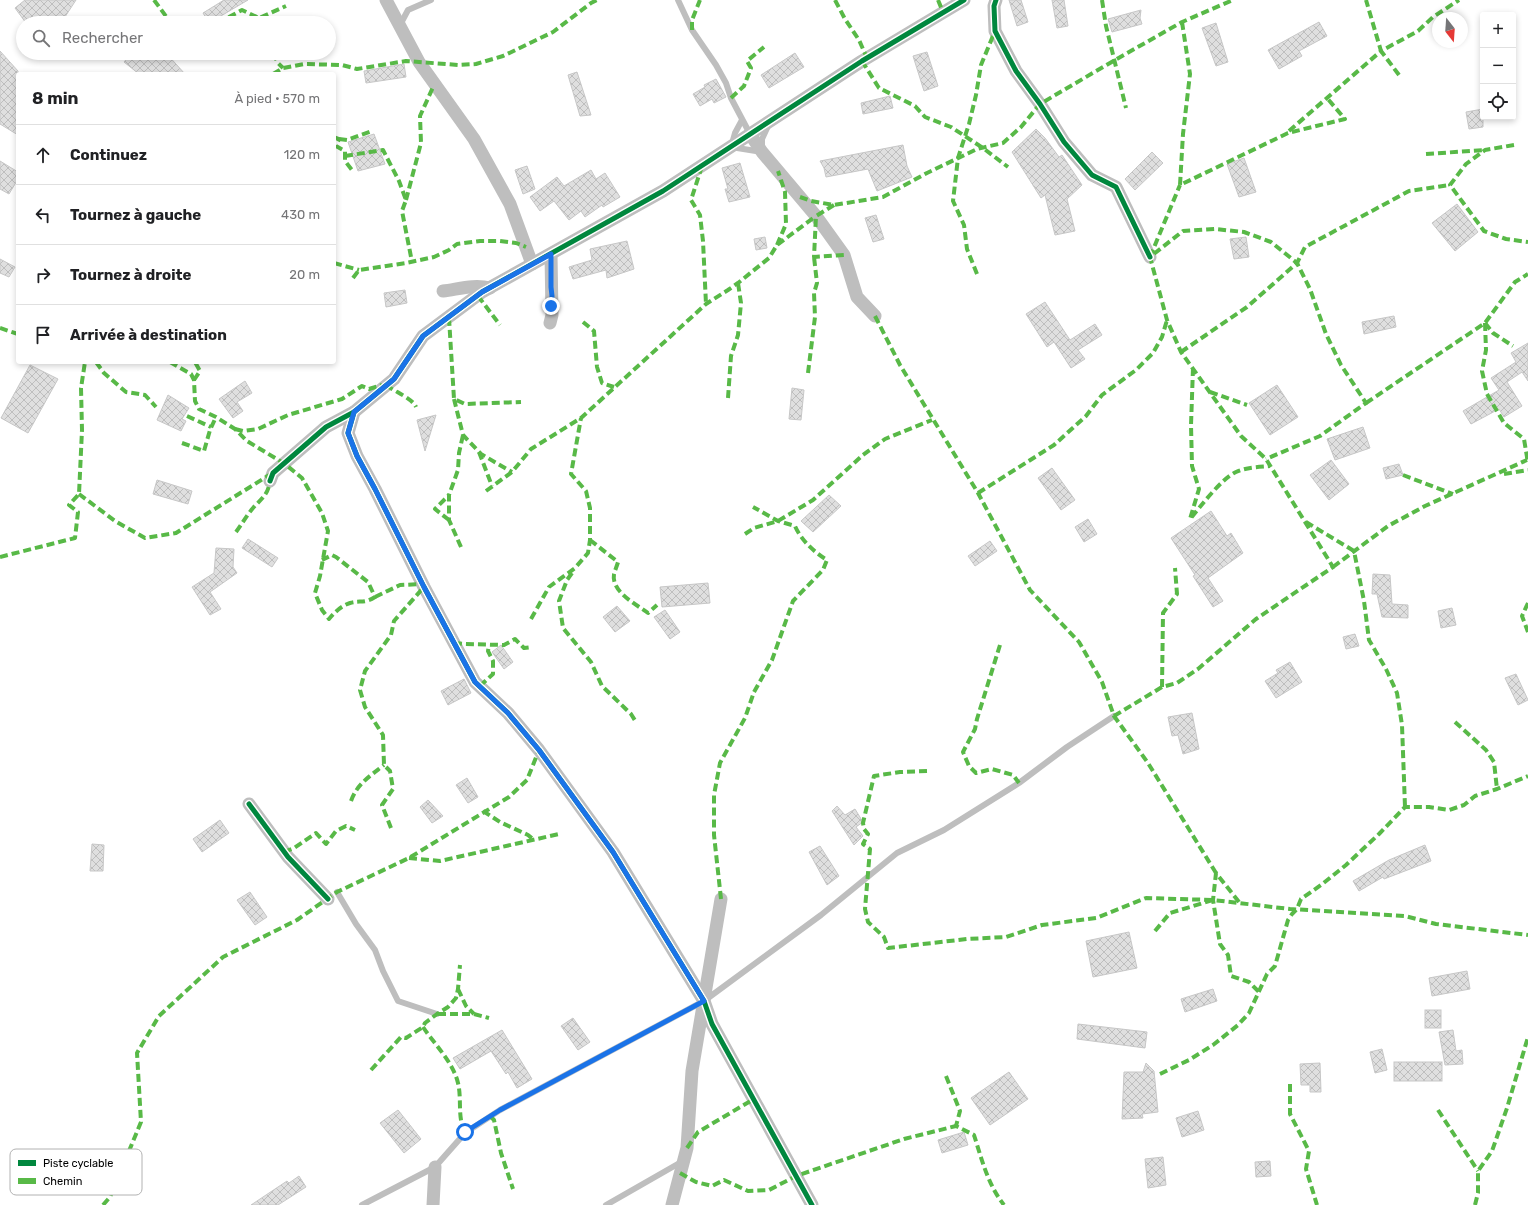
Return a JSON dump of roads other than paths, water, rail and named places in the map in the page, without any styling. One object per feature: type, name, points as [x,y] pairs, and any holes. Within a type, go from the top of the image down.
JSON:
[{"type":"street","points":[[386,0],[419,62],[474,139],[510,204],[532,264]]},
{"type":"street","points":[[270,481],[273,473],[326,427],[354,412],[394,379],[423,336],[482,292],[664,191],[862,61],[964,0]]},
{"type":"street","points":[[996,0],[994,6],[995,31],[1016,71],[1040,104],[1064,142],[1092,175],[1116,187],[1150,257]]},
{"type":"street","points":[[750,134],[762,152],[816,216],[844,255],[857,297],[875,316]]},
{"type":"street","points":[[519,272],[520,245]]},
{"type":"street","points":[[550,323],[552,315],[551,254]]},
{"type":"street","points":[[443,291],[481,286],[490,288]]},
{"type":"street","points":[[364,403],[369,389]]},
{"type":"street","points":[[354,412],[348,433],[357,456],[424,587],[475,682],[508,713],[539,750],[613,852],[704,1001],[712,1024],[812,1205]]},
{"type":"street","points":[[249,804],[288,857],[332,895]]},
{"type":"street","points":[[672,1205],[687,1148],[692,1070],[721,898]]},
{"type":"street","points":[[433,1205],[435,1167]]},
{"type":"lane","points":[[400,26],[408,10],[431,0]]},
{"type":"lane","points":[[678,0],[692,30],[716,65],[750,134]]},
{"type":"lane","points":[[742,120],[734,133],[731,147],[762,152],[762,139],[772,120]]},
{"type":"lane","points":[[362,1205],[435,1167],[465,1132],[500,1110],[704,1001],[820,915],[897,853],[944,830],[1019,783],[1067,747],[1114,716]]},
{"type":"lane","points":[[332,895],[375,950],[383,971],[398,1001],[437,1014]]},
{"type":"lane","points":[[606,1205],[684,1161]]}]
